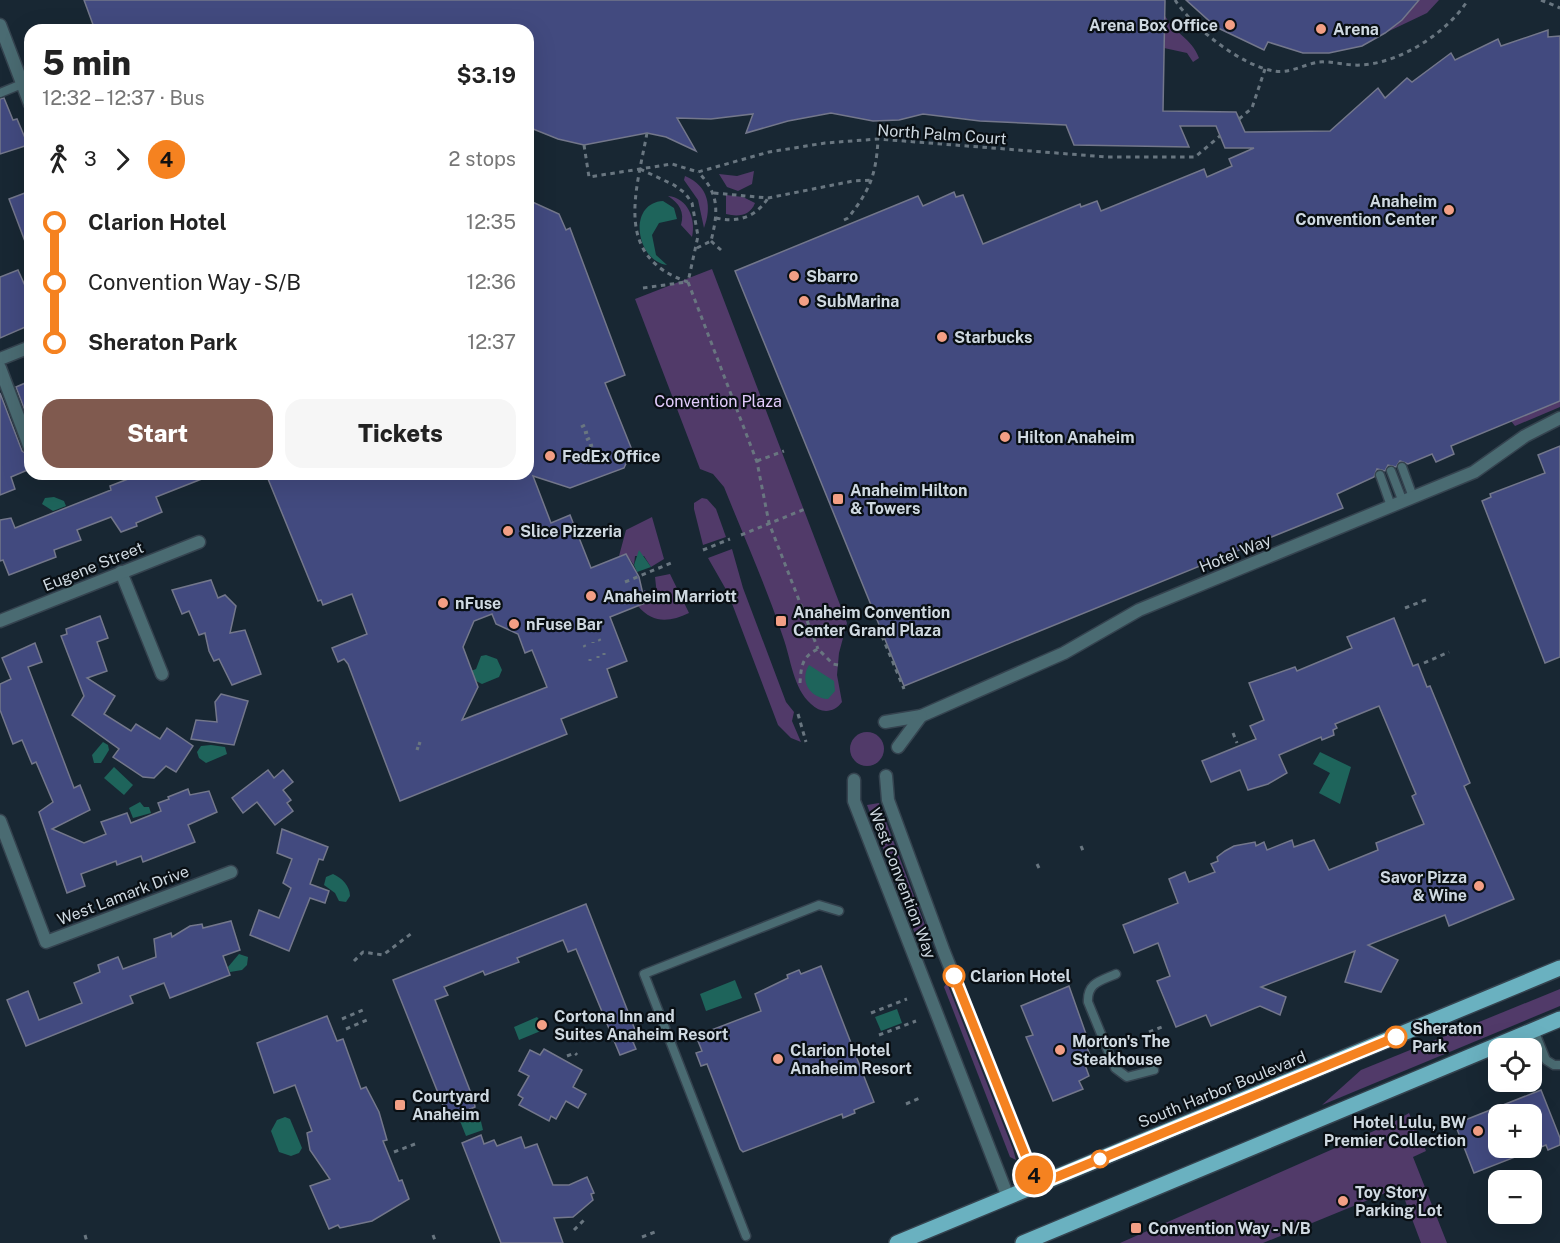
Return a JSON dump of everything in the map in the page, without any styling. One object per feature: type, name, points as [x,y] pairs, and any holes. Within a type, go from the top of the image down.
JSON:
[{"type":"main road","name":"South Harbor Boulevard","points":[[897,1243],[1560,968]]},
{"type":"main road","points":[[1023,1243],[1560,1019]]},
{"type":"street","points":[[0,25],[24,89]]},
{"type":"street","points":[[0,359],[24,349]]},
{"type":"street","points":[[0,368],[24,432]]},
{"type":"street","name":"Hotel Way","points":[[885,722],[921,716],[1064,653],[1139,610],[1480,469],[1525,436],[1560,418]]},
{"type":"street","name":"Eugene Street","points":[[0,621],[199,542]]},
{"type":"street","points":[[122,572],[162,674]]},
{"type":"street","name":"Hotel Way","points":[[898,747],[921,716]]},
{"type":"street","name":"West Convention Way","points":[[886,776],[888,800],[1037,1185]]},
{"type":"street","name":"West Convention Way","points":[[854,780],[854,801],[1008,1197]]},
{"type":"street","name":"West Lamark Drive","points":[[0,821],[46,942],[231,872]]},
{"type":"lane","points":[[0,93],[22,84]]},
{"type":"lane","points":[[1401,466],[1402,502]]},
{"type":"lane","points":[[1391,471],[1402,502]]},
{"type":"lane","points":[[1380,475],[1402,502]]},
{"type":"lane","points":[[746,1236],[645,974],[819,905],[839,911]]},
{"type":"lane","points":[[1116,974],[1093,983],[1088,991],[1088,1002],[1115,1068],[1127,1077],[1154,1070]]},
{"type":"lane","points":[[1534,1030],[1546,1060],[1554,1065],[1560,1065]]},
{"type":"path","points":[[1175,0],[1191,21],[1210,38],[1265,69],[1277,72],[1319,62],[1362,65],[1380,62],[1428,40],[1446,26],[1468,0]]},
{"type":"path","points":[[1541,0],[1560,8]]},
{"type":"path","points":[[1239,119],[1252,108],[1265,69]]},
{"type":"path","points":[[647,133],[634,202],[635,223],[641,249],[657,268],[668,276],[688,282]]},
{"type":"path","name":"North Palm Court","points":[[698,172],[769,152],[825,143],[878,139],[1107,157],[1195,157],[1220,136]]},
{"type":"path","points":[[844,220],[867,193],[873,180],[878,139]]},
{"type":"path","points":[[584,145],[589,177],[672,164],[698,172],[714,193],[717,204],[711,241]]},
{"type":"path","points":[[640,169],[685,193],[696,215],[697,248],[688,282],[756,462],[769,523],[818,649],[833,664],[837,665]]},
{"type":"path","points":[[714,193],[768,198],[853,181],[873,180]]},
{"type":"path","points":[[716,218],[734,220],[752,215],[768,198]]},
{"type":"path","points":[[697,248],[711,241]]},
{"type":"path","points":[[711,241],[721,250]]},
{"type":"path","points":[[643,288],[688,282]]},
{"type":"path","points":[[756,462],[784,451]]},
{"type":"path","points":[[741,535],[805,509]]},
{"type":"path","points":[[704,550],[730,539]]},
{"type":"path","points":[[626,582],[671,563]]},
{"type":"path","points":[[1405,608],[1428,599]]},
{"type":"path","points":[[882,636],[904,689]]},
{"type":"path","points":[[801,683],[803,660],[809,653],[818,649]]},
{"type":"path","points":[[1424,663],[1449,652]]},
{"type":"path","points":[[798,714],[807,742]]},
{"type":"path","points":[[1233,733],[1237,742]]},
{"type":"path","points":[[1081,846],[1084,853]]},
{"type":"path","points":[[1037,864],[1040,870]]},
{"type":"path","points":[[354,961],[363,952],[383,955],[412,933]]},
{"type":"path","points":[[871,1013],[907,999]]},
{"type":"path","points":[[342,1018],[363,1010]]},
{"type":"path","points":[[346,1029],[367,1020]]},
{"type":"path","points":[[879,1035],[916,1021]]},
{"type":"path","points":[[1149,1032],[1162,1027]]},
{"type":"path","points":[[1114,1046],[1132,1039]]},
{"type":"path","points":[[567,1056],[575,1053],[577,1055]]},
{"type":"path","points":[[906,1104],[920,1098]]},
{"type":"path","points":[[394,1152],[415,1144]]},
{"type":"path","points":[[574,1230],[584,1220]]},
{"type":"path","points":[[642,1237],[655,1232]]},
{"type":"path","points":[[85,1235],[87,1242]]},
{"type":"path","points":[[432,1235],[436,1243]]},
{"type":"green space","points":[[1419,0],[1439,0],[1427,13],[1385,33],[1402,20]]},
{"type":"green space","points":[[1164,14],[1196,51],[1199,58],[1193,62],[1187,53],[1164,48]]},
{"type":"green space","points":[[754,171],[752,184],[738,191],[727,187],[719,174],[737,176]]},
{"type":"green space","points":[[685,176],[699,185],[707,198],[708,212],[704,228],[698,200],[684,180]]},
{"type":"green space","points":[[726,195],[743,197],[755,203],[747,213],[726,214]]},
{"type":"green space","points":[[668,196],[681,201],[689,210],[693,223],[692,237],[681,225],[680,208]]},
{"type":"green space","name":"Convention Plaza","points":[[712,269],[847,623],[839,653],[837,675],[842,702],[831,710],[823,711],[815,707],[800,690],[769,599],[724,487],[713,474],[700,469],[635,299]]},
{"type":"green space","points":[[1560,401],[1560,407],[1515,426],[1511,421]]},
{"type":"green space","points":[[702,498],[707,499],[716,509],[726,537],[703,545],[694,509],[694,503]]},
{"type":"green space","points":[[652,517],[664,559],[651,567],[644,556],[635,556],[634,565],[626,554],[619,556],[626,530]]},
{"type":"green space","points":[[732,549],[743,588],[786,702],[794,712],[792,721],[801,742],[791,738],[778,725],[728,593],[708,558]]},
{"type":"green space","points":[[670,574],[689,613],[662,620],[650,616],[638,606],[645,603],[644,590],[657,595],[655,577]]},
{"type":"green space","points":[[867,732],[879,737],[884,749],[879,761],[867,766],[855,761],[850,749],[855,737]]},
{"type":"green space","points":[[879,803],[926,928],[925,933],[920,936],[915,934],[867,805]]},
{"type":"green space","points":[[947,983],[1016,1160],[1010,1157],[944,987]]},
{"type":"green space","points":[[1560,989],[1560,1006],[1322,1105],[1361,1070]]},
{"type":"green space","points":[[1409,1113],[1426,1151],[1413,1157],[1447,1243],[1421,1243],[1400,1187],[1263,1243],[1120,1243],[1392,1123]]},
{"type":"shaded area","points":[[663,201],[674,208],[677,219],[659,223],[652,235],[656,255],[667,265],[656,261],[648,254],[640,232],[640,221],[644,211],[652,204]]},
{"type":"shaded area","points":[[54,497],[64,501],[66,506],[53,511],[42,504],[45,498]]},
{"type":"shaded area","points":[[639,550],[651,567],[637,572],[634,565]]},
{"type":"shaded area","points":[[486,655],[497,659],[502,670],[499,677],[482,684],[476,681],[452,690],[461,675],[476,669],[481,656]]},
{"type":"shaded area","points":[[809,665],[834,681],[835,691],[828,699],[816,696],[808,688],[805,677]]},
{"type":"shaded area","points":[[103,742],[108,745],[109,750],[101,763],[94,763],[92,755]]},
{"type":"shaded area","points":[[201,746],[225,747],[227,754],[206,763],[199,758],[197,752]]},
{"type":"shaded area","points":[[1320,752],[1351,767],[1340,804],[1319,793],[1330,773],[1313,764]]},
{"type":"shaded area","points":[[114,767],[133,785],[124,795],[104,778]]},
{"type":"shaded area","points":[[140,802],[144,807],[149,807],[151,813],[133,818],[129,808]]},
{"type":"shaded area","points":[[333,874],[349,889],[350,896],[346,902],[339,901],[335,893],[324,885],[326,877]]},
{"type":"shaded area","points":[[239,954],[248,957],[247,965],[242,970],[230,972],[228,967]]},
{"type":"shaded area","points":[[735,980],[742,998],[706,1011],[700,994]]},
{"type":"shaded area","points":[[897,1009],[902,1023],[881,1031],[875,1017]]},
{"type":"shaded area","points":[[537,1017],[542,1023],[543,1030],[519,1040],[514,1027]]},
{"type":"shaded area","points":[[478,1109],[483,1130],[466,1136],[458,1116]]},
{"type":"shaded area","points":[[285,1117],[290,1119],[302,1148],[299,1153],[291,1156],[279,1152],[271,1131],[277,1120]]},
{"type":"building","points":[[84,0],[1165,0],[1163,111],[1236,112],[1245,132],[1330,131],[1378,88],[1385,98],[1407,78],[1412,82],[1451,53],[1455,60],[1498,39],[1501,46],[1548,30],[1548,37],[1560,36],[1560,401],[1451,446],[1454,454],[1436,462],[1432,454],[1408,464],[1400,461],[1396,467],[1388,465],[1385,471],[1377,469],[1374,477],[1337,494],[1343,508],[904,686],[735,271],[918,196],[923,206],[954,192],[956,197],[963,195],[983,244],[1080,204],[1081,207],[1097,201],[1101,211],[1204,169],[1207,177],[1232,166],[1229,159],[1254,148],[1225,148],[1216,126],[1180,126],[1189,147],[1074,145],[1066,125],[980,121],[923,114],[899,120],[873,121],[831,113],[788,121],[746,133],[753,114],[711,119],[677,118],[696,151],[666,137],[647,133],[584,145],[558,139],[534,129],[534,24],[93,24]]},
{"type":"building","name":"Arena","points":[[1186,0],[1419,0],[1402,20],[1362,46],[1329,53],[1303,53],[1268,42],[1264,50],[1216,27]]},
{"type":"building","points":[[4,98],[13,120],[17,119],[24,136],[24,146],[0,154],[0,99]]},
{"type":"building","points":[[24,193],[24,239],[9,199]]},
{"type":"building","points":[[534,203],[559,214],[566,230],[570,228],[625,375],[605,383],[632,450],[624,468],[570,488],[534,476]]},
{"type":"building","points":[[18,270],[24,284],[24,328],[0,338],[0,277]]},
{"type":"building","points":[[24,384],[24,408],[16,387]]},
{"type":"building","points":[[0,393],[24,452],[24,472],[11,477],[15,489],[0,495]]},
{"type":"building","points":[[1560,446],[1560,657],[1545,663],[1482,501],[1491,497],[1490,494],[1545,473],[1538,455]]},
{"type":"building","points":[[534,479],[551,523],[570,515],[591,568],[626,554],[639,577],[645,603],[610,617],[627,661],[607,669],[617,697],[561,719],[567,734],[400,801],[348,664],[344,659],[338,662],[332,648],[367,634],[352,594],[323,605],[321,600],[318,601],[268,480]],"holes":[[[492,614],[496,624],[518,634],[525,653],[532,650],[547,687],[462,720],[478,687],[463,647],[474,621]]]},
{"type":"building","points":[[125,480],[199,480],[156,497],[162,512],[136,523],[137,526],[121,532],[111,517],[77,530],[81,540],[54,550],[56,557],[9,575],[3,560],[0,561],[0,520],[11,518],[15,528],[111,490],[110,486]]},
{"type":"building","points":[[211,580],[218,598],[225,595],[236,606],[230,633],[245,630],[261,674],[232,685],[219,659],[214,661],[205,633],[199,635],[189,611],[182,614],[172,590]]},
{"type":"building","points":[[100,616],[108,638],[97,642],[107,671],[87,678],[115,696],[104,714],[131,731],[136,724],[160,739],[167,728],[193,746],[176,772],[166,766],[154,778],[143,777],[113,757],[119,749],[72,715],[84,696],[61,636],[67,634],[66,629]]},
{"type":"building","points":[[1394,618],[1413,666],[1418,664],[1427,687],[1430,686],[1470,783],[1464,786],[1514,899],[1449,926],[1445,915],[1368,945],[1398,960],[1381,992],[1345,982],[1355,951],[1261,987],[1286,997],[1280,1015],[1260,1006],[1211,1026],[1206,1015],[1176,1027],[1157,981],[1170,976],[1158,943],[1134,953],[1123,925],[1178,903],[1169,879],[1185,872],[1189,882],[1215,872],[1211,864],[1218,861],[1217,857],[1225,851],[1234,846],[1255,842],[1256,846],[1264,842],[1267,850],[1292,840],[1294,847],[1314,840],[1329,870],[1378,850],[1376,843],[1424,824],[1412,796],[1416,794],[1379,706],[1335,724],[1337,728],[1333,730],[1334,735],[1322,740],[1321,737],[1279,755],[1287,773],[1268,784],[1248,790],[1240,770],[1211,782],[1202,761],[1256,739],[1250,726],[1264,720],[1249,683],[1295,667],[1297,671],[1352,648],[1347,637]]},
{"type":"building","points":[[35,643],[42,662],[28,667],[74,788],[80,785],[90,810],[52,829],[84,843],[106,834],[101,822],[127,813],[131,823],[161,811],[158,803],[169,799],[168,797],[188,789],[190,795],[209,791],[217,812],[188,825],[195,842],[143,862],[141,856],[117,865],[116,861],[81,874],[85,886],[67,893],[39,812],[53,802],[36,762],[32,764],[22,740],[13,744],[0,710],[0,684],[11,679],[2,658]]},
{"type":"building","points":[[221,694],[248,701],[234,745],[191,739],[196,720],[217,722],[215,702]]},
{"type":"building","points":[[268,770],[274,778],[283,770],[293,782],[283,790],[291,800],[287,803],[293,811],[275,825],[257,802],[243,813],[232,798]]},
{"type":"building","points":[[282,829],[328,847],[323,860],[319,859],[310,884],[329,891],[325,903],[310,898],[289,951],[250,935],[259,910],[279,918],[291,888],[283,883],[292,859],[277,853]]},
{"type":"building","points":[[586,904],[639,1040],[633,1042],[636,1049],[620,1055],[576,949],[568,952],[563,940],[517,958],[519,962],[485,975],[483,971],[444,987],[448,995],[435,1000],[475,1107],[448,1118],[393,980]]},
{"type":"building","points":[[231,921],[240,950],[223,956],[230,975],[170,998],[164,983],[130,996],[133,1003],[26,1046],[7,1000],[28,991],[39,1020],[82,1003],[74,983],[100,972],[98,965],[118,957],[123,969],[156,957],[154,939],[171,933],[172,937],[190,926],[202,924],[203,928]]},
{"type":"building","name":"Clarion Hotel Anaheim Resort","points":[[821,966],[874,1102],[854,1110],[855,1113],[843,1118],[842,1114],[743,1152],[707,1064],[701,1066],[696,1053],[702,1051],[696,1036],[761,1011],[755,994],[788,978],[787,975],[799,970],[801,974]]},
{"type":"building","name":"Morton's The Steakhouse","points":[[1069,986],[1087,1037],[1083,1038],[1093,1062],[1085,1065],[1089,1076],[1079,1081],[1083,1089],[1053,1101],[1026,1037],[1033,1035],[1021,1006]]},
{"type":"building","points":[[327,1016],[337,1041],[343,1039],[361,1089],[366,1087],[379,1112],[387,1140],[383,1141],[409,1199],[372,1221],[340,1228],[338,1225],[329,1229],[310,1186],[330,1179],[310,1150],[307,1133],[312,1131],[295,1085],[274,1093],[257,1043]]},
{"type":"building","points":[[544,1049],[582,1070],[573,1087],[586,1094],[578,1108],[566,1101],[556,1119],[551,1116],[549,1121],[519,1105],[523,1098],[518,1095],[529,1076],[519,1071],[530,1050],[540,1055]]},
{"type":"building","points":[[1536,1092],[1542,1092],[1560,1138],[1560,1145],[1548,1150],[1546,1145],[1542,1147],[1542,1104],[1506,1104]]},
{"type":"building","points":[[1488,1111],[1488,1158],[1513,1158],[1474,1173],[1455,1124]]},
{"type":"building","points":[[481,1135],[484,1144],[494,1140],[497,1146],[521,1137],[525,1148],[537,1144],[553,1185],[569,1185],[587,1177],[594,1193],[591,1194],[593,1200],[573,1217],[554,1218],[563,1243],[501,1243],[462,1143]]},
{"type":"bus line","name":"4","points":[[954,976],[1037,1185],[1396,1037]]},
{"type":"place","name":"Arena Box Office","points":[[1230,25]]},
{"type":"place","name":"Arena","points":[[1321,29]]},
{"type":"place","name":"Anaheim Convention Center","points":[[1449,210]]},
{"type":"place","name":"Sbarro","points":[[794,276]]},
{"type":"place","name":"SubMarina","points":[[804,301]]},
{"type":"place","name":"Starbucks","points":[[942,337]]},
{"type":"place","name":"Hilton Anaheim","points":[[1005,437]]},
{"type":"place","name":"FedEx Office","points":[[550,456]]},
{"type":"place","name":"Anaheim Hilton & Towers","points":[[838,499]]},
{"type":"place","name":"Slice Pizzeria","points":[[508,531]]},
{"type":"place","name":"Anaheim Marriott","points":[[591,596]]},
{"type":"place","name":"nFuse","points":[[443,603]]},
{"type":"place","name":"Anaheim Convention Center Grand Plaza","points":[[781,621]]},
{"type":"place","name":"nFuse Bar","points":[[514,624]]},
{"type":"place","name":"Savor Pizza & Wine","points":[[1479,886]]},
{"type":"place","name":"Clarion Hotel","points":[[954,976]]},
{"type":"place","name":"Cortona Inn and Suites Anaheim Resort","points":[[542,1025]]},
{"type":"place","name":"Sheraton Park","points":[[1396,1037]]},
{"type":"place","name":"Morton's The Steakhouse","points":[[1060,1050]]},
{"type":"place","name":"Clarion Hotel Anaheim Resort","points":[[778,1059]]},
{"type":"place","name":"Courtyard Anaheim","points":[[400,1105]]},
{"type":"place","name":"Hotel Lulu, BW Premier Collection","points":[[1478,1131]]},
{"type":"place","name":"Toy Story Parking Lot","points":[[1343,1201]]},
{"type":"place","name":"Convention Way - N/B","points":[[1136,1228]]}]
